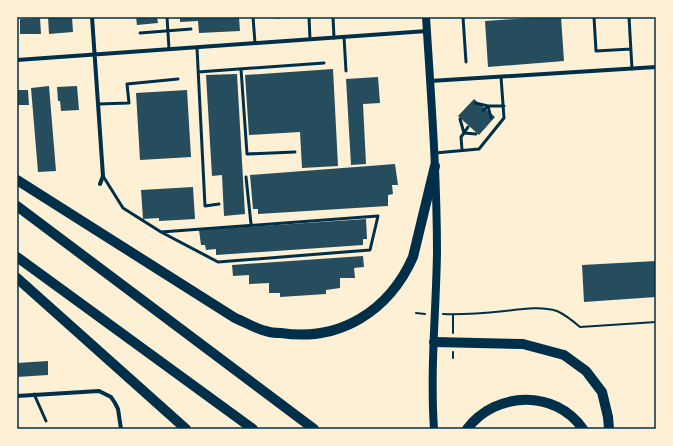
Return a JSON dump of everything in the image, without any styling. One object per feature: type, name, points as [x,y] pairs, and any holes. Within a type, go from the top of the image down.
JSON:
[{"type":"highway","points":[[17,180],[235,318],[266,331],[298,336],[331,332],[362,318],[387,298],[407,271],[413,257],[435,166]]},
{"type":"highway","points":[[17,206],[314,429]]},
{"type":"highway","points":[[17,257],[253,429]]},
{"type":"highway","points":[[17,278],[186,429]]},
{"type":"highway","points":[[434,342],[523,344],[564,355],[586,371],[602,392],[608,417],[609,429]]},
{"type":"highway","points":[[467,429],[487,410],[502,403],[522,399],[538,400],[553,405],[567,413],[583,429]]},
{"type":"highway","points":[[303,420],[318,429]]},
{"type":"main road","points":[[426,17],[435,153],[437,254],[434,342],[434,429]]},
{"type":"street","points":[[92,17],[103,176],[100,184]]},
{"type":"street","points":[[17,60],[427,31]]},
{"type":"street","points":[[430,81],[656,67]]},
{"type":"street","points":[[17,396],[99,391],[111,397],[118,409],[120,429]]},
{"type":"lane","points":[[168,17],[169,49]]},
{"type":"lane","points":[[253,17],[255,43]]},
{"type":"lane","points":[[275,17],[280,17]]},
{"type":"lane","points":[[309,17],[310,39]]},
{"type":"lane","points":[[333,17],[334,38]]},
{"type":"lane","points":[[463,17],[466,62]]},
{"type":"lane","points":[[594,17],[596,51],[631,49]]},
{"type":"lane","points":[[629,17],[632,69]]},
{"type":"lane","points":[[140,32],[191,29]]},
{"type":"lane","points":[[344,37],[346,71]]},
{"type":"lane","points":[[197,48],[205,206],[219,204]]},
{"type":"lane","points":[[198,72],[324,63]]},
{"type":"lane","points":[[241,69],[247,154],[295,152]]},
{"type":"lane","points":[[435,153],[479,149],[504,118],[502,77]]},
{"type":"lane","points":[[98,104],[128,103],[127,84],[178,79]]},
{"type":"lane","points":[[475,103],[488,106],[504,106]]},
{"type":"lane","points":[[483,111],[488,106]]},
{"type":"lane","points":[[488,106],[491,118]]},
{"type":"lane","points":[[460,119],[464,133]]},
{"type":"lane","points":[[462,150],[461,137],[468,127]]},
{"type":"lane","points":[[464,133],[476,134]]},
{"type":"lane","points":[[103,176],[123,208],[161,232],[218,262],[370,250],[378,216],[251,224],[161,232]]},
{"type":"lane","points":[[246,177],[251,224]]},
{"type":"lane","points":[[34,394],[46,421]]},
{"type":"path","points":[[416,314],[474,314],[534,308],[558,312],[568,317],[580,327],[656,322]]},
{"type":"building","points":[[48,17],[72,17],[73,32],[49,34]]},
{"type":"building","points":[[136,17],[157,17],[158,23],[137,25]]},
{"type":"building","points":[[180,17],[239,17],[240,31],[199,33],[198,21],[180,22]]},
{"type":"building","points":[[561,17],[564,61],[488,67],[485,21]]},
{"type":"building","points":[[40,18],[41,34],[20,34],[20,19]]},
{"type":"building","points":[[333,69],[338,166],[302,168],[300,132],[249,135],[245,75]]},
{"type":"building","points":[[237,74],[245,214],[224,216],[222,175],[212,176],[206,75]]},
{"type":"building","points":[[378,77],[380,103],[363,104],[366,164],[351,165],[346,79]]},
{"type":"building","points":[[49,86],[56,171],[38,172],[31,88]]},
{"type":"building","points":[[77,86],[79,110],[61,111],[60,101],[58,101],[57,87]]},
{"type":"building","points":[[17,90],[28,90],[29,105],[17,105]]},
{"type":"building","points":[[187,90],[191,157],[140,160],[136,93]]},
{"type":"building","points":[[474,99],[495,117],[479,135],[458,116]]},
{"type":"building","points":[[395,164],[398,185],[392,185],[393,194],[388,195],[388,206],[258,214],[258,209],[253,209],[250,175]]},
{"type":"building","points":[[193,187],[195,219],[159,221],[159,218],[143,219],[141,190]]},
{"type":"building","points":[[366,219],[367,239],[363,239],[363,245],[216,255],[216,249],[206,250],[205,245],[201,245],[199,230]]},
{"type":"building","points":[[363,256],[364,267],[354,268],[355,278],[340,278],[340,288],[326,290],[326,294],[280,297],[280,293],[269,293],[269,283],[249,284],[249,275],[233,276],[232,265]]},
{"type":"building","points":[[656,261],[656,297],[584,302],[582,265]]},
{"type":"building","points":[[48,361],[48,375],[17,377],[17,363]]}]
